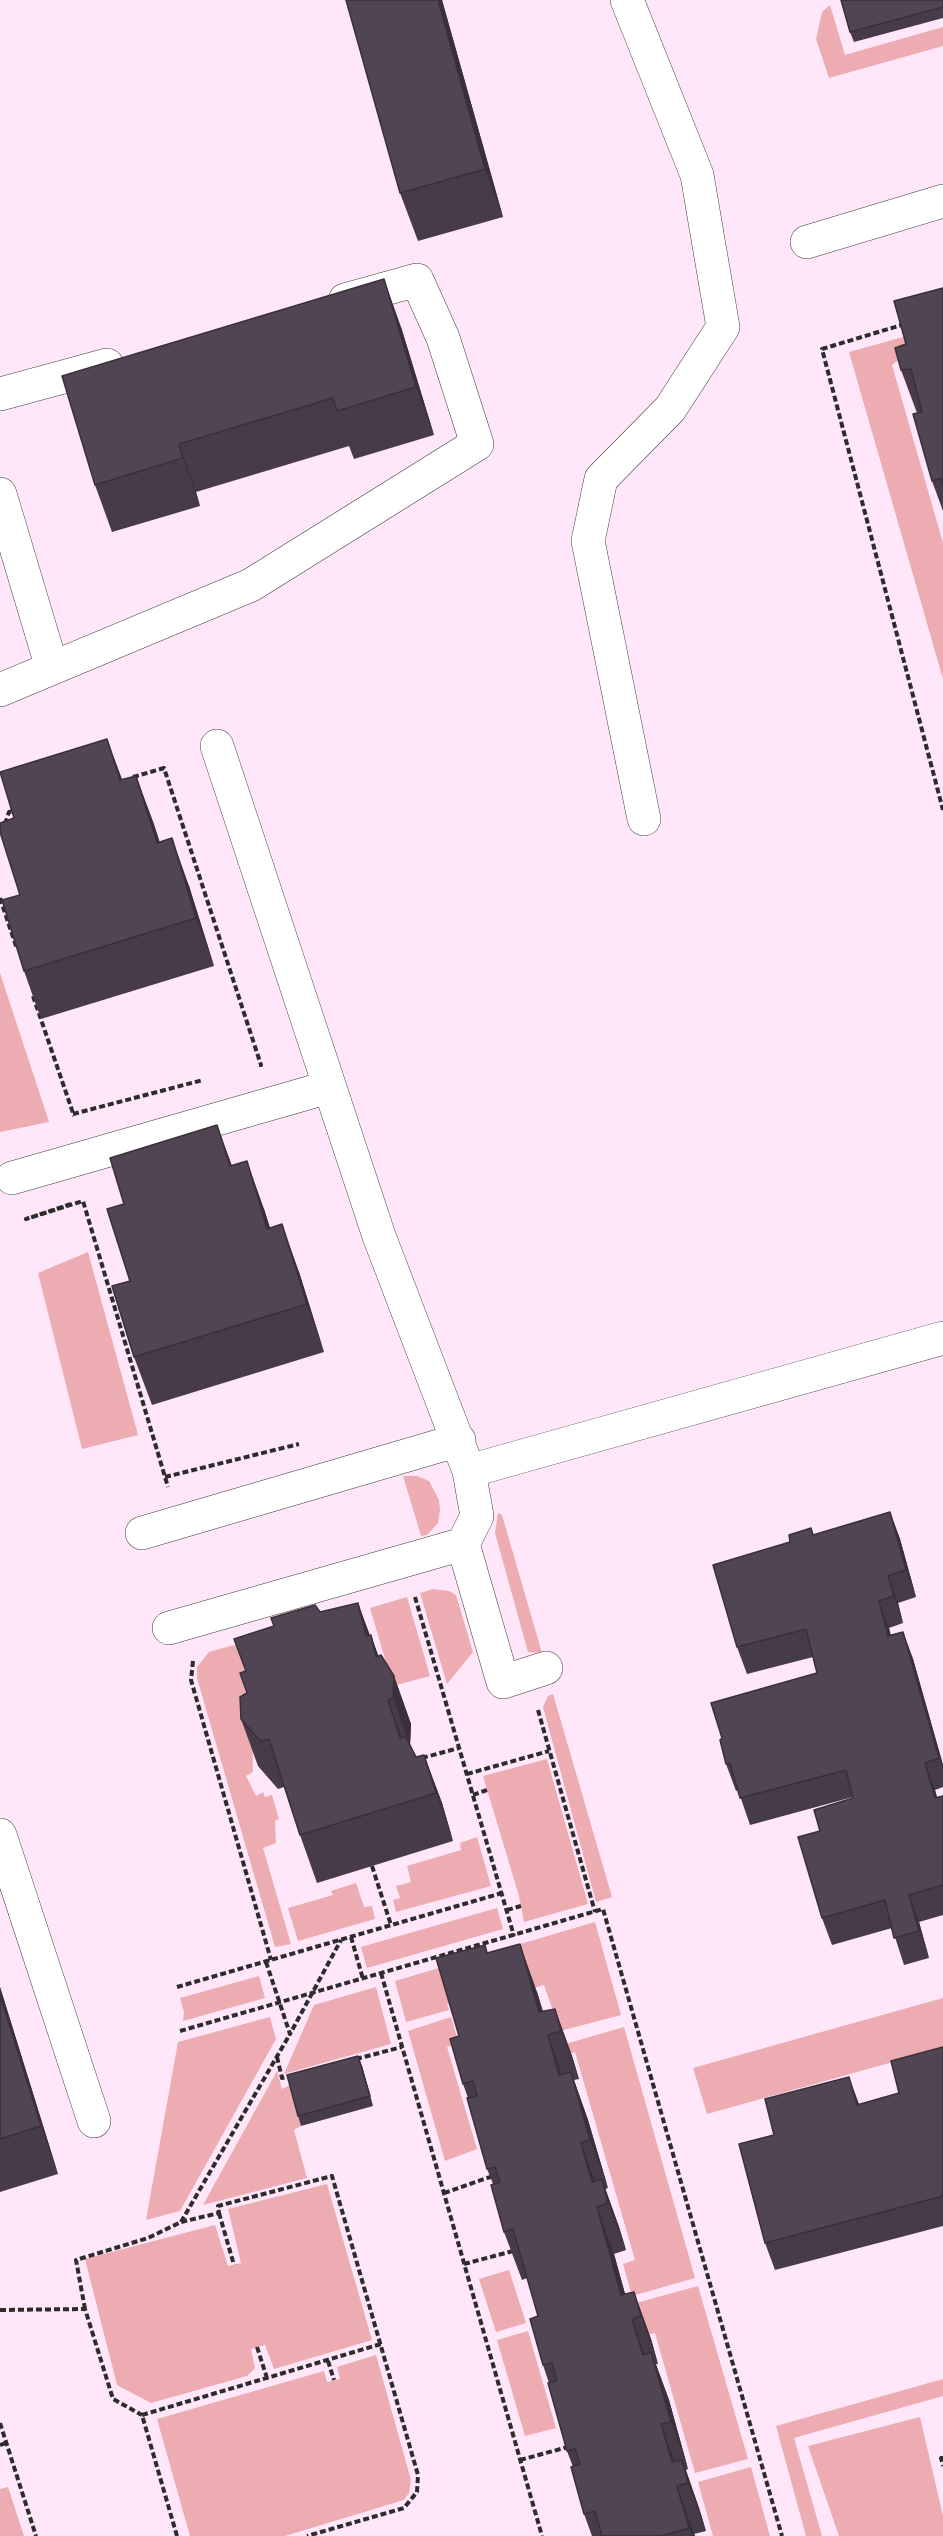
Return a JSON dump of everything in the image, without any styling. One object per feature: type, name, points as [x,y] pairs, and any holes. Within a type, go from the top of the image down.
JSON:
[{"type":"lane","points":[[627,0],[697,175],[723,327],[670,409],[601,479],[588,541],[644,819]]},
{"type":"lane","points":[[807,242],[943,201]]},
{"type":"lane","points":[[0,690],[251,585],[477,444],[443,338],[417,280],[312,309]]},
{"type":"lane","points":[[0,394],[139,356]]},
{"type":"lane","points":[[0,494],[52,668]]},
{"type":"lane","points":[[217,746],[379,1236],[469,1471],[477,1516],[463,1544],[503,1682],[546,1668]]},
{"type":"lane","points":[[12,1178],[329,1087]]},
{"type":"lane","points":[[469,1471],[943,1338]]},
{"type":"lane","points":[[142,1533],[459,1440]]},
{"type":"lane","points":[[169,1628],[463,1544]]},
{"type":"lane","points":[[0,1835],[94,2121]]},
{"type":"path","points":[[910,322],[822,349],[943,810]]},
{"type":"path","points":[[131,777],[164,768],[261,1065],[250,1068]]},
{"type":"path","points":[[3,831],[9,812],[21,809]]},
{"type":"path","points":[[0,898],[19,955]]},
{"type":"path","points":[[31,989],[73,1114],[206,1079]]},
{"type":"path","points":[[88,1199],[26,1219],[83,1201],[178,1522]]},
{"type":"path","points":[[165,1477],[303,1443]]},
{"type":"path","points":[[405,1561],[514,1935]]},
{"type":"path","points":[[199,1653],[193,1660],[191,1680],[279,2002],[290,2034]]},
{"type":"path","points":[[540,1702],[538,1708],[549,1751],[595,1912]]},
{"type":"path","points":[[419,1758],[459,1748]]},
{"type":"path","points":[[467,1774],[549,1751]]},
{"type":"path","points":[[473,1795],[487,1790]]},
{"type":"path","points":[[372,1866],[391,1925]]},
{"type":"path","points":[[177,1987],[502,1893]]},
{"type":"path","points":[[507,1910],[521,1906]]},
{"type":"path","points":[[180,2031],[603,1909],[782,2536]]},
{"type":"path","points":[[351,1937],[363,1979]]},
{"type":"path","points":[[181,2222],[314,1993],[342,1940]]},
{"type":"path","points":[[381,1973],[542,2536]]},
{"type":"path","points":[[348,2061],[402,2047]]},
{"type":"path","points":[[276,2057],[282,2078],[293,2075]]},
{"type":"path","points":[[234,2265],[218,2206],[332,2176],[418,2475],[417,2492],[404,2508],[307,2536]]},
{"type":"path","points":[[444,2193],[493,2176]]},
{"type":"path","points":[[177,2536],[142,2415],[113,2399],[85,2309],[76,2260],[148,2238],[181,2222],[219,2212]]},
{"type":"path","points":[[464,2264],[513,2251]]},
{"type":"path","points":[[0,2310],[85,2309]]},
{"type":"path","points":[[142,2415],[381,2344]]},
{"type":"path","points":[[257,2348],[267,2378]]},
{"type":"path","points":[[328,2361],[334,2380]]},
{"type":"path","points":[[0,2423],[36,2536]]},
{"type":"path","points":[[0,2445],[6,2443]]},
{"type":"path","points":[[520,2460],[569,2446]]},
{"type":"path","points":[[943,2458],[941,2458],[943,2466]]},
{"type":"shaded area","points":[[830,5],[845,55],[943,27],[943,46],[829,78],[816,39],[822,12]]},
{"type":"shaded area","points":[[943,326],[892,365],[943,543],[943,679],[849,352]]},
{"type":"shaded area","points":[[0,973],[49,1122],[0,1132]]},
{"type":"shaded area","points":[[88,1252],[138,1435],[82,1449],[38,1273]]},
{"type":"shaded area","points":[[403,1476],[417,1476],[429,1481],[439,1500],[438,1523],[427,1535],[421,1536]]},
{"type":"shaded area","points":[[498,1513],[502,1515],[542,1653],[528,1652],[495,1533]]},
{"type":"shaded area","points":[[433,1589],[449,1591],[456,1595],[473,1652],[447,1684],[420,1593]]},
{"type":"shaded area","points":[[407,1597],[430,1676],[393,1686],[370,1608]]},
{"type":"shaded area","points":[[361,1610],[370,1643],[243,1684],[252,1716],[253,1772],[246,1776],[256,1796],[263,1792],[265,1797],[272,1795],[279,1819],[275,1821],[276,1843],[263,1848],[291,1944],[275,1947],[197,1678],[197,1667],[209,1652]]},
{"type":"shaded area","points":[[553,1694],[612,1897],[596,1902],[543,1707],[548,1696]]},
{"type":"shaded area","points":[[547,1759],[588,1904],[524,1922],[519,1896],[483,1776]]},
{"type":"shaded area","points":[[477,1837],[491,1886],[396,1912],[393,1900],[400,1898],[396,1886],[411,1882],[407,1866],[461,1850],[460,1843]]},
{"type":"shaded area","points":[[356,1883],[364,1907],[372,1906],[375,1919],[298,1941],[288,1908],[333,1895],[331,1891]]},
{"type":"shaded area","points":[[497,1908],[503,1929],[367,1968],[361,1947]]},
{"type":"shaded area","points":[[595,1922],[621,2015],[560,2031],[544,1985],[511,1994],[508,1986],[447,2004],[449,2010],[406,2022],[395,1981]]},
{"type":"shaded area","points":[[259,1976],[265,1998],[183,2021],[184,2012],[180,1998]]},
{"type":"shaded area","points":[[376,1987],[391,2044],[284,2074],[314,2005]]},
{"type":"shaded area","points":[[943,1998],[943,2048],[707,2114],[693,2068]]},
{"type":"shaded area","points":[[270,2017],[276,2039],[180,2211],[146,2220],[178,2042]]},
{"type":"shaded area","points":[[451,2017],[459,2044],[447,2047],[477,2149],[445,2161],[408,2031]]},
{"type":"shaded area","points":[[624,2027],[695,2278],[632,2296],[623,2264],[635,2260],[575,2052],[565,2055],[562,2045]]},
{"type":"shaded area","points":[[277,2071],[282,2089],[290,2085],[301,2126],[294,2130],[307,2178],[203,2205]]},
{"type":"shaded area","points":[[327,2184],[372,2340],[274,2369],[265,2345],[251,2349],[255,2368],[247,2376],[151,2403],[117,2385],[85,2259],[215,2225],[228,2266],[241,2263],[228,2209]]},
{"type":"shaded area","points":[[509,2270],[526,2323],[496,2332],[479,2279]]},
{"type":"shaded area","points":[[698,2286],[748,2459],[695,2473],[655,2333],[645,2335],[636,2303]]},
{"type":"shaded area","points":[[528,2331],[556,2428],[525,2436],[497,2340]]},
{"type":"shaded area","points":[[376,2355],[411,2480],[409,2493],[404,2500],[285,2536],[190,2536],[157,2419],[324,2371],[327,2382],[340,2379],[337,2367]]},
{"type":"shaded area","points":[[943,2379],[943,2396],[794,2438],[822,2536],[806,2536],[776,2426]]},
{"type":"shaded area","points":[[920,2417],[943,2516],[943,2536],[839,2536],[808,2446]]},
{"type":"shaded area","points":[[751,2467],[770,2536],[713,2536],[698,2482]]},
{"type":"shaded area","points":[[8,2487],[24,2536],[0,2536],[0,2489]]},
{"type":"building","points":[[346,0],[438,0],[485,169],[400,193]]},
{"type":"building","points":[[841,0],[943,0],[943,7],[850,32]]},
{"type":"building","points":[[384,279],[416,387],[337,411],[333,398],[179,444],[183,458],[95,485],[62,376]]},
{"type":"building","points":[[943,288],[943,486],[941,478],[932,481],[913,414],[922,412],[911,369],[901,370],[895,348],[906,344],[894,301]]},
{"type":"building","points":[[107,739],[120,780],[136,776],[157,843],[172,838],[196,918],[24,971],[2,900],[20,895],[0,832],[0,823],[14,818],[0,772]]},
{"type":"building","points":[[217,1125],[230,1166],[247,1161],[267,1229],[282,1224],[307,1304],[134,1357],[112,1286],[130,1281],[107,1209],[124,1204],[110,1158]]},
{"type":"building","points":[[890,1512],[906,1570],[888,1576],[894,1596],[879,1601],[888,1636],[903,1632],[939,1758],[925,1763],[935,1798],[943,1796],[943,1885],[909,1895],[919,1931],[894,1938],[885,1900],[822,1918],[798,1837],[820,1831],[814,1810],[853,1798],[846,1770],[740,1798],[730,1763],[726,1764],[720,1740],[722,1738],[711,1703],[817,1673],[806,1629],[737,1647],[713,1565],[790,1542],[789,1535],[811,1528],[813,1535]]},
{"type":"building","points":[[358,1603],[366,1636],[371,1635],[376,1657],[381,1655],[394,1676],[393,1698],[388,1700],[400,1738],[406,1737],[416,1757],[424,1755],[436,1793],[300,1835],[269,1739],[260,1741],[241,1719],[240,1697],[247,1693],[240,1673],[246,1671],[234,1639],[274,1626],[271,1618],[315,1605],[320,1612]]},
{"type":"building","points":[[520,1944],[539,2012],[555,2009],[561,2031],[548,2035],[559,2075],[571,2072],[590,2140],[581,2143],[592,2182],[602,2179],[608,2203],[597,2207],[621,2295],[634,2292],[641,2316],[632,2319],[643,2355],[651,2352],[671,2422],[661,2424],[672,2462],[682,2460],[688,2483],[677,2486],[689,2528],[661,2536],[602,2536],[595,2511],[584,2514],[571,2467],[580,2464],[575,2449],[567,2451],[548,2383],[557,2381],[552,2363],[543,2365],[530,2319],[538,2316],[513,2229],[504,2232],[491,2185],[500,2182],[495,2167],[487,2169],[467,2098],[477,2096],[473,2081],[463,2084],[450,2039],[459,2036],[436,1958],[485,1945],[487,1953]]},
{"type":"building","points":[[0,1995],[41,2126],[0,2139]]},
{"type":"building","points":[[943,2047],[943,2196],[765,2243],[739,2144],[774,2135],[765,2099],[849,2077],[857,2105],[899,2093],[891,2061]]},
{"type":"building","points":[[358,2056],[370,2096],[298,2116],[287,2075]]}]
